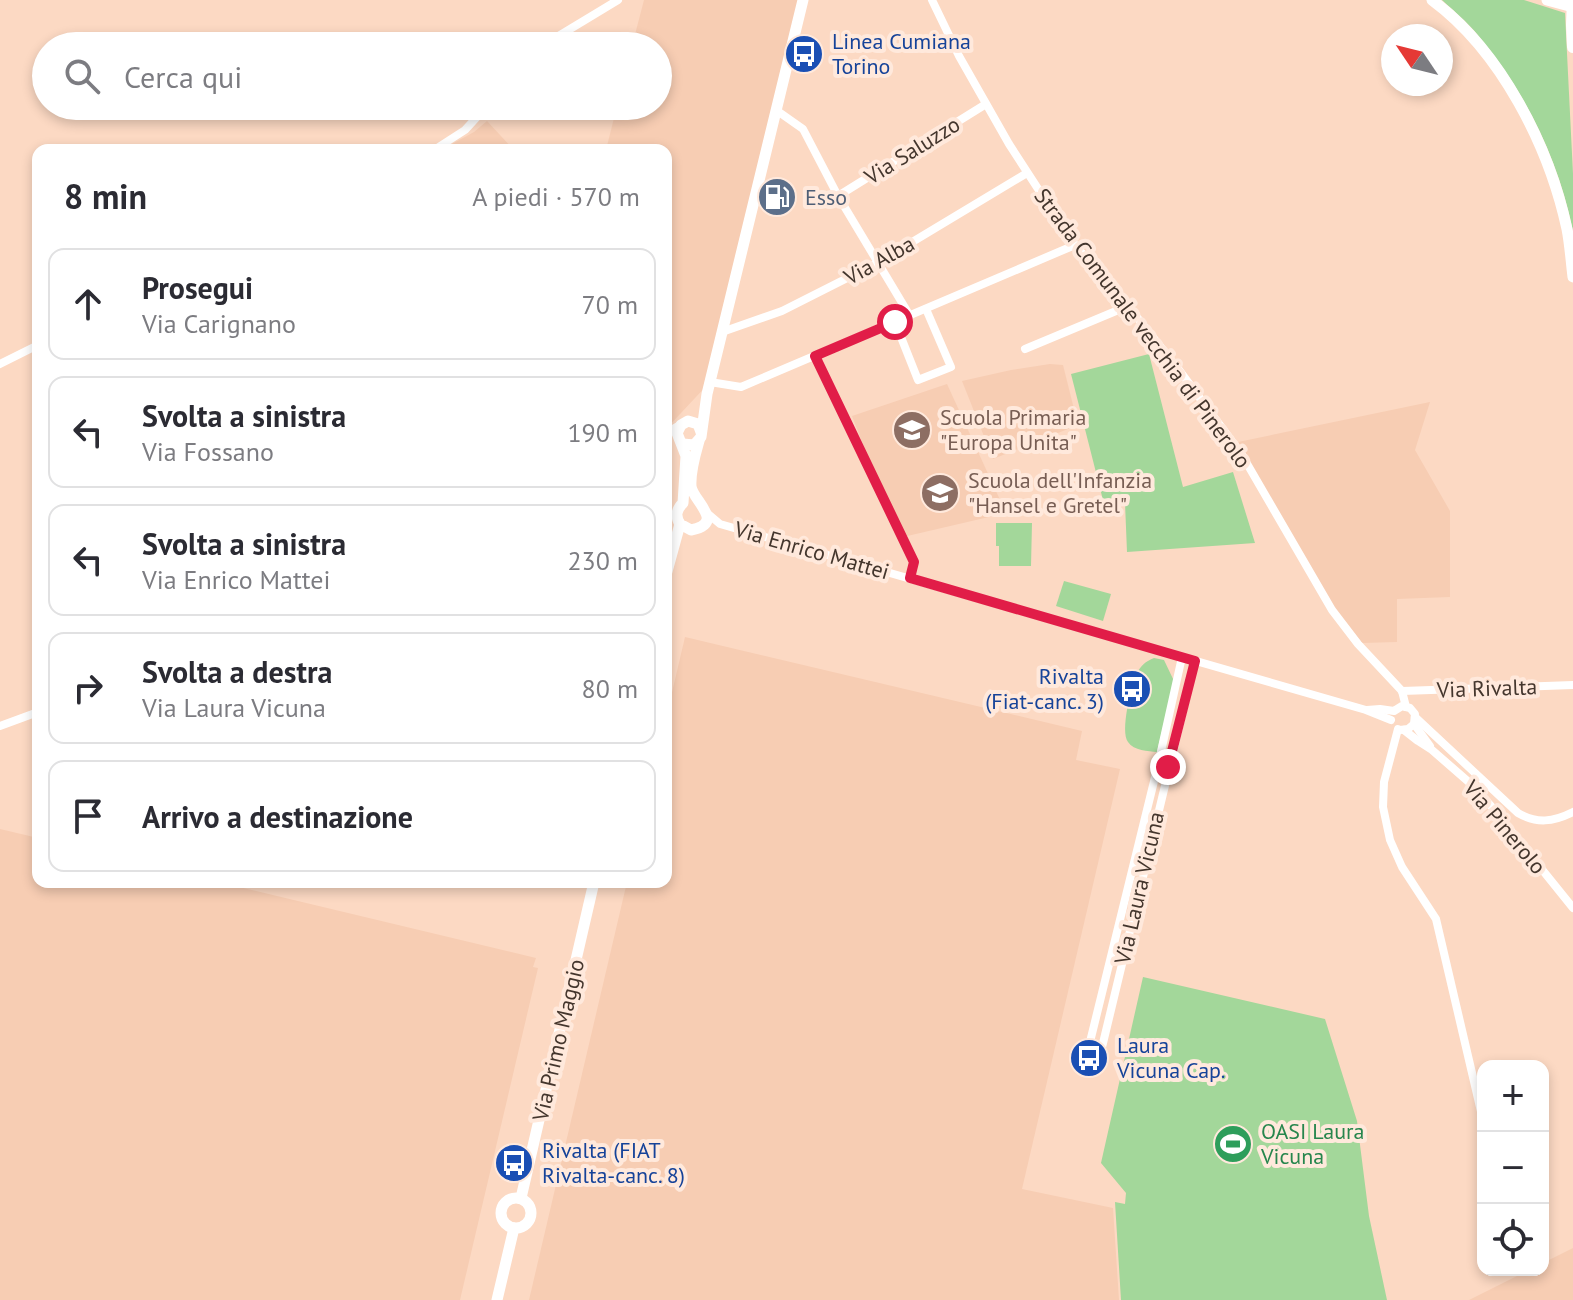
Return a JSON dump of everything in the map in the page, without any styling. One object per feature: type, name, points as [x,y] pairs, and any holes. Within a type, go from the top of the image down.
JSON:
[{"type":"main road","points":[[672,554],[691,527],[704,523],[707,513],[692,491],[693,466],[708,388],[803,0]]},
{"type":"main road","points":[[1432,0],[1471,37],[1506,81],[1523,112],[1554,185],[1567,229],[1573,277]]},
{"type":"main road","points":[[1547,0],[1573,7]]},
{"type":"main road","points":[[1573,0],[1573,47]]},
{"type":"main road","points":[[683,503],[686,456],[677,433],[708,388]]},
{"type":"main road","points":[[684,423],[698,424],[700,437]]},
{"type":"main road","points":[[683,444],[691,446],[700,437]]},
{"type":"main road","points":[[691,527],[677,515],[679,507],[683,503],[698,501]]},
{"type":"main road","name":"Via Primo Maggio","points":[[521,1198],[593,888]]},
{"type":"main road","points":[[521,1198],[530,1207],[530,1218],[522,1227],[514,1228],[505,1223],[502,1209],[511,1199],[521,1198]]},
{"type":"main road","points":[[497,1300],[514,1228]]},
{"type":"street","points":[[565,32],[618,0]]},
{"type":"street","name":"Strada Comunale vecchia di Pinerolo","points":[[932,0],[986,104],[1075,245],[1179,370],[1242,455],[1332,610],[1358,644],[1399,688]]},
{"type":"street","name":"Via Saluzzo","points":[[838,196],[986,104]]},
{"type":"street","points":[[776,110],[803,129],[838,196],[910,316]]},
{"type":"street","points":[[443,144],[474,120]]},
{"type":"street","name":"Via Alba","points":[[722,332],[782,311],[879,262],[1027,173]]},
{"type":"street","points":[[708,388],[741,387],[1075,245]]},
{"type":"street","points":[[1025,349],[1128,306]]},
{"type":"street","points":[[895,322],[918,380],[951,367],[926,309]]},
{"type":"street","points":[[0,364],[32,348]]},
{"type":"street","points":[[815,356],[914,562],[910,578]]},
{"type":"street","points":[[672,432],[684,423]]},
{"type":"street","points":[[672,439],[683,444]]},
{"type":"street","name":"Via Enrico Mattei","points":[[707,513],[720,524]]},
{"type":"street","name":"Via Enrico Mattei","points":[[691,527],[720,524],[1366,710],[1398,711]]},
{"type":"street","name":"Via Laura Vicuna","points":[[1088,1050],[1182,657]]},
{"type":"street","name":"Via Laura Vicuna","points":[[1097,1068],[1195,661]]},
{"type":"street","name":"Via Rivalta","points":[[1399,688],[1573,685]]},
{"type":"street","points":[[1399,688],[1398,711],[1413,711],[1414,721],[1411,727],[1401,730],[1384,782],[1385,818],[1390,840],[1402,867],[1436,919],[1477,1094]]},
{"type":"street","name":"Via Pinerolo","points":[[1398,711],[1401,730],[1432,750],[1471,784],[1573,908]]},
{"type":"street","points":[[0,726],[32,714]]},
{"type":"street","points":[[1414,721],[1518,813],[1530,820],[1557,820],[1573,812]]},
{"type":"street","name":"Via Pinerolo","points":[[1414,721],[1432,750]]},
{"type":"shaded area","points":[[644,0],[803,0],[710,382],[672,423],[672,144],[608,144],[614,120],[672,120],[672,32],[636,32]]},
{"type":"shaded area","points":[[487,121],[508,144],[452,144]]},
{"type":"shaded area","points":[[1050,364],[1063,365],[1078,425],[993,459],[962,381]]},
{"type":"shaded area","points":[[947,384],[1006,513],[903,537],[852,416]]},
{"type":"shaded area","points":[[1430,402],[1415,450],[1450,511],[1450,597],[1397,599],[1397,642],[1362,643],[1336,610],[1238,442]]},
{"type":"shaded area","points":[[685,637],[1082,731],[1076,760],[1120,769],[1022,1189],[1113,1208],[1119,1300],[529,1300],[626,888],[672,888],[672,692]]},
{"type":"shaded area","points":[[0,829],[32,837],[32,888],[243,888],[536,958],[533,967],[538,968],[460,1300],[0,1300]]},
{"type":"shaded area","points":[[1573,1248],[1573,1300],[1469,1300],[1517,1276],[1549,1276],[1549,1260]]},
{"type":"green space","points":[[1442,0],[1524,0],[1565,13],[1573,231],[1549,152],[1525,102],[1477,34]]},
{"type":"green space","points":[[1149,354],[1183,487],[1233,472],[1255,543],[1127,552],[1125,503],[1105,508],[1071,374]]},
{"type":"green space","points":[[996,523],[1032,523],[1031,566],[999,566]]},
{"type":"green space","points":[[1064,581],[1111,594],[1103,621],[1056,606]]},
{"type":"green space","points":[[1154,658],[1164,660],[1174,681],[1157,752],[1131,745],[1125,729],[1136,675],[1144,664]]},
{"type":"green space","name":"OASI Laura Vicuna","points":[[1143,977],[1325,1019],[1357,1121],[1369,1216],[1387,1300],[1121,1300],[1115,1202],[1125,1204],[1126,1193],[1101,1163]]},
{"type":"place","name":"Linea Cumiana Torino","points":[[804,54]]},
{"type":"place","name":"Esso","points":[[777,197]]},
{"type":"place","name":"Scuola Primaria \"Europa Unita\"","points":[[912,430]]},
{"type":"place","name":"Scuola dell'Infanzia \"Hansel e Gretel\"","points":[[940,493]]},
{"type":"place","name":"Rivalta (Fiat-canc. 3)","points":[[1132,689]]},
{"type":"place","name":"Laura Vicuna Cap.","points":[[1089,1058]]},
{"type":"place","name":"OASI Laura Vicuna","points":[[1233,1144]]},
{"type":"place","name":"Rivalta (FIAT Rivalta-canc. 8)","points":[[514,1163]]},
{"type":"route","points":[[895,322],[815,356],[914,562],[910,578],[1195,661],[1168,767]]}]
